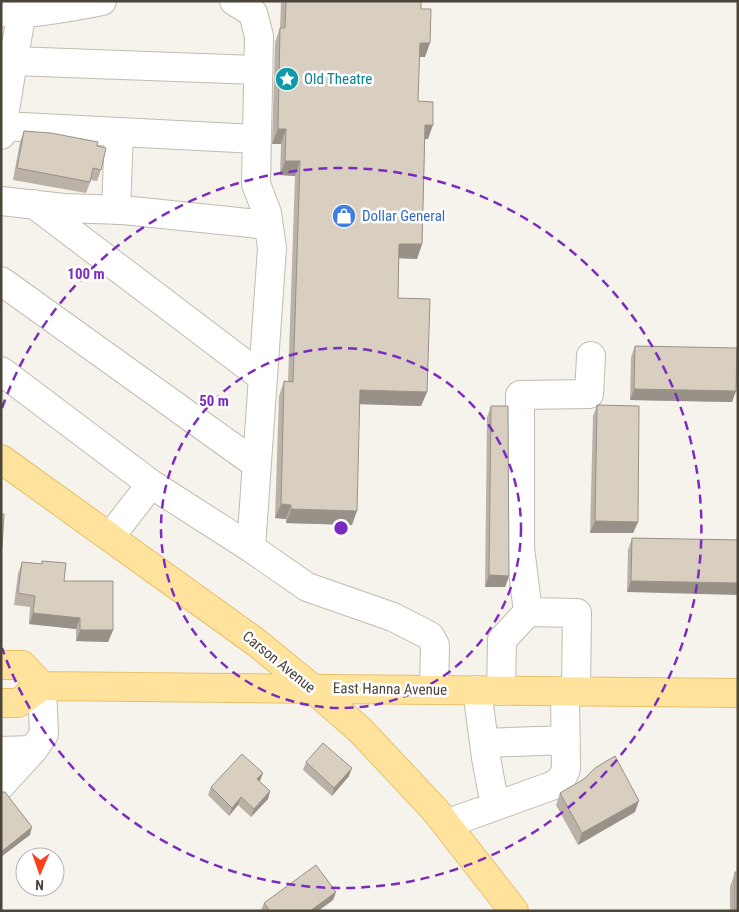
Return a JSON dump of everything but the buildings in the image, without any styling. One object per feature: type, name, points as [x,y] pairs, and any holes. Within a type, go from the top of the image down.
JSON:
[{"type":"main road","name":"Carson Avenue","points":[[1,459],[257,643],[360,730],[408,780],[446,824],[514,911]]},
{"type":"main road","points":[[1,665],[22,665],[42,686],[18,703],[1,703]]},
{"type":"main road","name":"East Hanna Avenue","points":[[42,686],[738,693]]},
{"type":"lane","points":[[102,1],[58,9],[11,12],[13,61],[2,131],[119,132],[256,138]]},
{"type":"lane","points":[[234,1],[254,14],[259,36],[256,184],[267,213],[272,248],[251,548]]},
{"type":"lane","points":[[13,61],[258,70]]},
{"type":"lane","points":[[116,210],[119,132]]},
{"type":"lane","points":[[1,201],[268,225]]},
{"type":"lane","points":[[34,204],[262,377]]},
{"type":"lane","points":[[1,281],[256,464]]},
{"type":"lane","points":[[528,612],[520,548],[520,395],[589,394],[591,356]]},
{"type":"lane","points":[[1,371],[151,484],[251,548],[307,587],[393,617],[430,636],[435,645],[434,690]]},
{"type":"lane","points":[[110,537],[151,484]]},
{"type":"lane","points":[[446,824],[495,806],[554,784],[562,778],[566,769],[566,740],[577,613],[528,612],[502,640],[489,690],[484,743],[495,806]]},
{"type":"lane","points":[[1,785],[44,734],[42,686]]},
{"type":"lane","points":[[484,743],[566,740]]},
{"type":"lane","points":[[1,751],[32,750]]},
{"type":"place","name":"Old Theatre","points":[[287,79]]},
{"type":"place","name":"Dollar General","points":[[344,216]]}]
